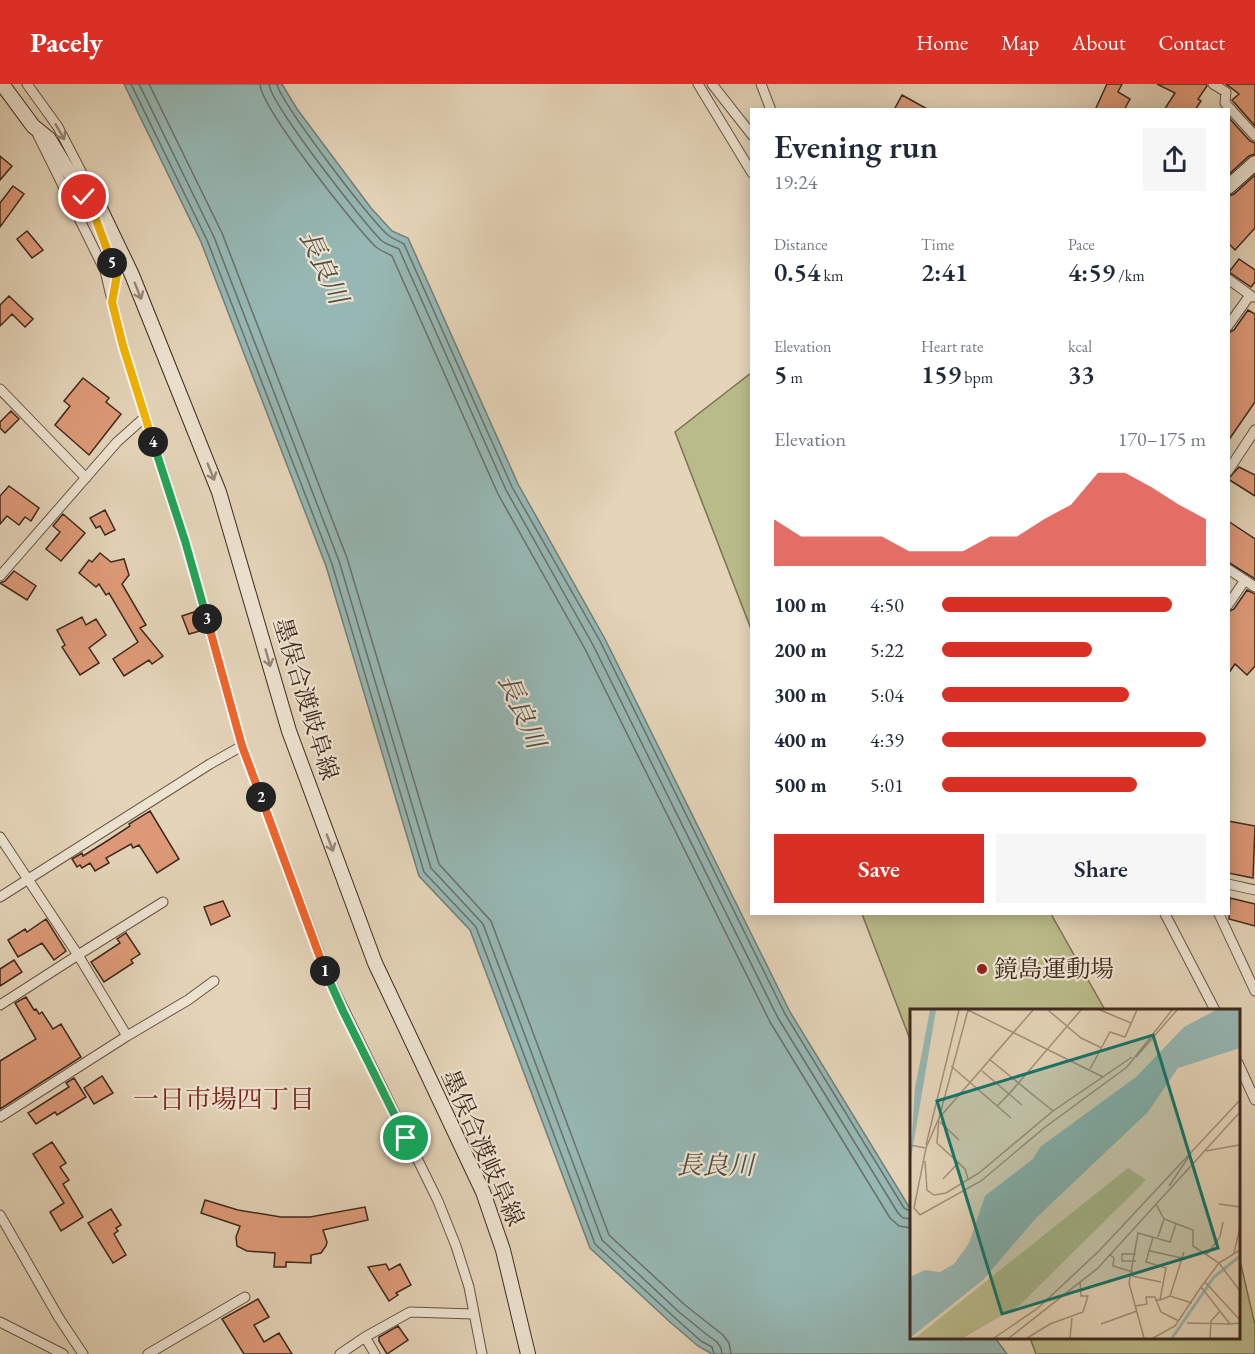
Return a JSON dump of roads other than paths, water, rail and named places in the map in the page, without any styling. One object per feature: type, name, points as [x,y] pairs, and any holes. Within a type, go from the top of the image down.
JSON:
[{"type":"main road","name":"墨俣合渡岐阜線","points":[[2,84],[33,126],[49,139],[84,197],[96,200],[132,275],[219,492],[289,731],[375,963],[483,1192],[503,1250],[528,1354]]},
{"type":"main road","points":[[1230,185],[1255,163]]},
{"type":"street","points":[[27,84],[58,127],[96,200],[91,206],[117,275],[112,302]]},
{"type":"street","points":[[698,84],[750,170]]},
{"type":"street","points":[[712,84],[750,132]]},
{"type":"street","points":[[761,84],[770,108]]},
{"type":"street","points":[[1214,84],[1226,92],[1225,103],[1230,108]]},
{"type":"street","points":[[1230,108],[1255,136]]},
{"type":"street","points":[[33,126],[105,271],[123,346],[185,541],[242,746],[327,977],[438,1202],[456,1246],[469,1287],[482,1354]]},
{"type":"street","points":[[1230,280],[1253,296],[1230,324]]},
{"type":"street","points":[[0,389],[86,478]]},
{"type":"street","points":[[0,576],[117,442],[145,417]]},
{"type":"street","points":[[1230,468],[1255,430]]},
{"type":"street","points":[[1230,570],[1255,587]]},
{"type":"street","points":[[1230,601],[1245,580]]},
{"type":"street","points":[[0,897],[242,746]]},
{"type":"street","points":[[0,837],[78,955],[127,1036]]},
{"type":"street","points":[[1230,884],[1255,890]]},
{"type":"street","points":[[0,1005],[163,902]]},
{"type":"street","points":[[1166,915],[1214,1009]]},
{"type":"street","points":[[1219,915],[1255,991]]},
{"type":"street","points":[[0,1117],[188,1000],[214,981]]},
{"type":"street","points":[[1240,1065],[1255,1100]]},
{"type":"street","points":[[0,1215],[58,1318],[83,1354]]},
{"type":"street","points":[[148,1354],[245,1297]]},
{"type":"street","points":[[340,1354],[410,1312],[473,1314]]},
{"type":"street","points":[[0,1322],[63,1354]]},
{"type":"street","points":[[365,1337],[375,1354]]},
{"type":"water","name":"長良川","points":[[124,84],[282,84],[297,109],[371,208],[392,231],[408,238],[518,484],[605,639],[790,1012],[910,1208],[910,1339],[996,1339],[1007,1354],[712,1354],[698,1346],[670,1322],[590,1248],[470,930],[419,876],[326,566],[201,242]]},
{"type":"place","name":"鏡島運動場","points":[[982,969]]},
{"type":"district","name":"一日市場四丁目","points":[[224,1099]]}]
